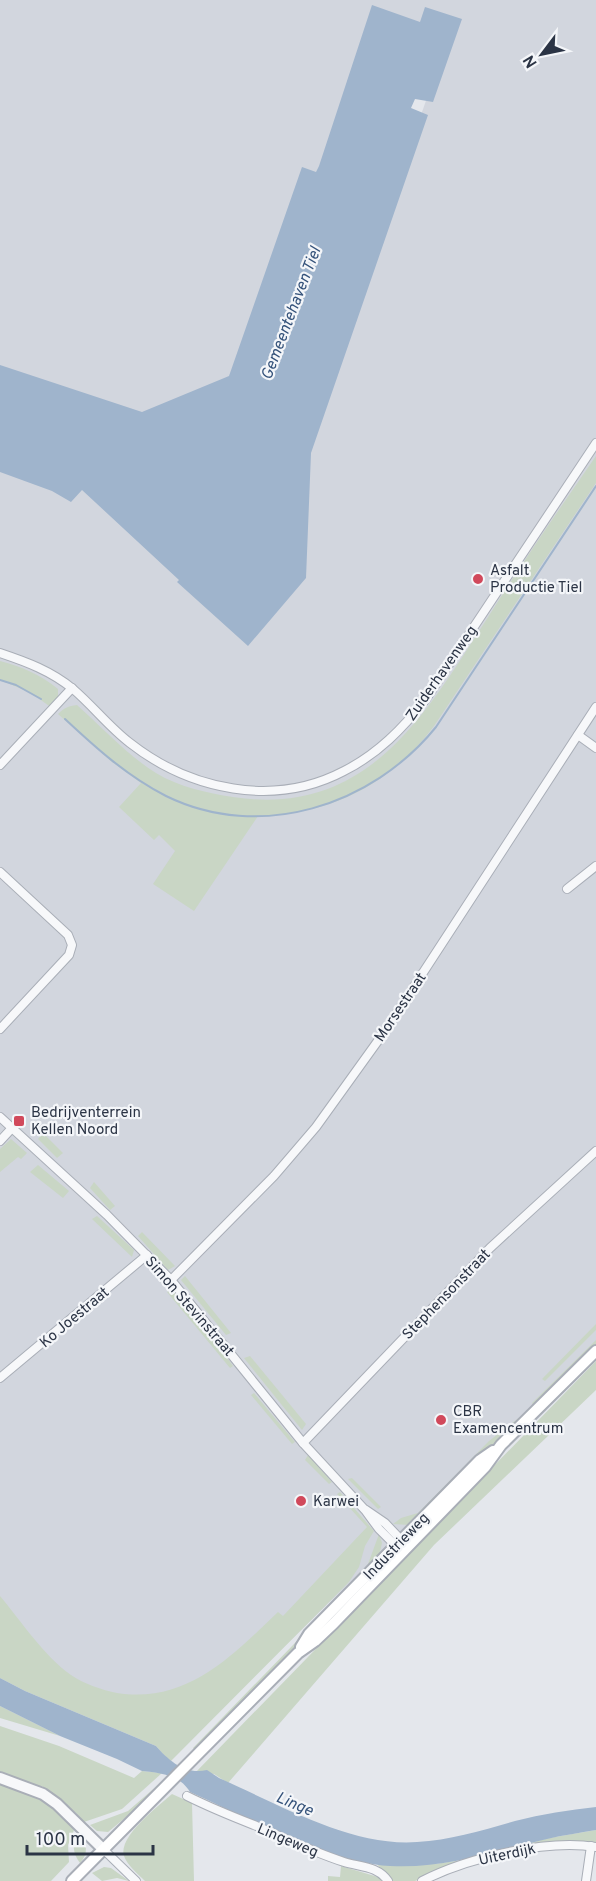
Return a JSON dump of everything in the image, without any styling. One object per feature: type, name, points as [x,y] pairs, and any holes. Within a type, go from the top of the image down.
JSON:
[{"type":"main road","name":"Industrieweg","points":[[72,1881],[298,1653],[315,1641],[402,1544],[485,1467],[501,1445],[596,1350]]},
{"type":"street","name":"Zuiderhavenweg","points":[[0,653],[37,665],[72,688],[129,742],[155,760],[187,777],[220,787],[250,791],[288,789],[321,781],[344,771],[388,741],[406,724],[426,699],[596,442]]},
{"type":"street","points":[[0,765],[72,688]]},
{"type":"street","name":"Morsestraat","points":[[171,1280],[268,1182],[316,1128],[385,1031],[596,707]]},
{"type":"street","points":[[578,735],[596,748]]},
{"type":"street","points":[[567,889],[596,866]]},
{"type":"street","points":[[0,872],[68,935],[72,945],[69,955],[0,1029]]},
{"type":"street","name":"Simon Stevinstraat","points":[[0,1117],[107,1215],[171,1280],[303,1443],[365,1510],[377,1516],[402,1544]]},
{"type":"street","points":[[0,1141],[12,1128]]},
{"type":"street","name":"Stephensonstraat","points":[[303,1443],[490,1248],[596,1151]]},
{"type":"street","name":"Ko Joestraat","points":[[0,1378],[147,1255]]},
{"type":"street","points":[[0,1778],[29,1787],[50,1799],[136,1881]]},
{"type":"street","name":"Lingeweg","points":[[187,1796],[321,1854],[371,1868],[384,1875],[388,1881]]},
{"type":"street","name":"Uiterdijk","points":[[422,1881],[474,1861],[516,1852],[564,1845],[593,1846]]},
{"type":"street","points":[[586,1881],[593,1846]]},
{"type":"shaded area","points":[[0,0],[596,0],[596,1343],[194,1734],[67,1678],[0,1602],[0,461],[303,450],[453,24],[325,182],[234,380],[141,417],[0,372]]},
{"type":"green space","points":[[596,456],[596,483],[434,726],[417,747],[378,780],[334,802],[285,814],[258,816],[194,911],[153,884],[175,851],[159,835],[154,840],[119,807],[141,783],[112,762],[58,714],[62,710],[77,705],[145,766],[184,786],[213,794],[281,799],[322,791],[358,774],[389,750],[417,720],[443,686]]},
{"type":"green space","points":[[0,661],[44,679],[58,689],[58,701],[52,708],[31,693],[0,680]]},
{"type":"green space","points":[[43,1133],[63,1153],[57,1158],[38,1139]]},
{"type":"green space","points":[[11,1139],[27,1153],[21,1159],[18,1157],[0,1172],[0,1149]]},
{"type":"green space","points":[[38,1165],[69,1191],[63,1198],[30,1172]]},
{"type":"green space","points":[[94,1182],[115,1206],[110,1210],[90,1188]]},
{"type":"green space","points":[[97,1216],[134,1250],[132,1257],[92,1219]]},
{"type":"green space","points":[[142,1232],[175,1266],[168,1270],[138,1236]]},
{"type":"green space","points":[[185,1276],[231,1333],[226,1335],[181,1280]]},
{"type":"green space","points":[[172,1289],[233,1366],[230,1368],[167,1292]]},
{"type":"green space","points":[[596,1324],[596,1330],[545,1381],[542,1379]]},
{"type":"green space","points":[[596,1340],[596,1346],[534,1406],[532,1403]]},
{"type":"green space","points":[[250,1356],[306,1424],[302,1430],[244,1358]]},
{"type":"green space","points":[[596,1361],[596,1390],[434,1545],[228,1783],[214,1774],[195,1773]]},
{"type":"green space","points":[[254,1393],[295,1442],[292,1444],[251,1395]]},
{"type":"green space","points":[[532,1407],[410,1525],[393,1524],[401,1518],[418,1513],[489,1441]]},
{"type":"green space","points":[[308,1455],[332,1482],[329,1484],[305,1460]]},
{"type":"green space","points":[[352,1478],[381,1507],[378,1509],[348,1479]]},
{"type":"green space","points":[[340,1492],[374,1531],[365,1546],[359,1567],[349,1582],[170,1762],[156,1746],[25,1691],[0,1678],[0,1596],[51,1658],[82,1681],[117,1693],[142,1694],[165,1691],[187,1684],[225,1660],[278,1612],[283,1616],[367,1527],[337,1494]]},
{"type":"green space","points":[[379,1534],[382,1543],[379,1556],[263,1681],[195,1750],[193,1748],[357,1579],[368,1564]]},
{"type":"green space","points":[[0,1706],[60,1736],[0,1718]]},
{"type":"green space","points":[[0,1726],[59,1746],[134,1778],[142,1771],[162,1773],[122,1809],[84,1822],[42,1786],[33,1787],[0,1774]]},
{"type":"green space","points":[[166,1778],[137,1808],[108,1832],[97,1831],[90,1825],[128,1811]]},
{"type":"green space","points":[[0,1783],[17,1790],[30,1791],[59,1811],[74,1830],[68,1845],[69,1862],[51,1881],[0,1881]]},
{"type":"green space","points":[[172,1794],[192,1803],[194,1881],[145,1881],[128,1863],[124,1856],[124,1848],[140,1822]]},
{"type":"green space","points":[[596,1830],[596,1843],[507,1849],[549,1838]]},
{"type":"green space","points":[[79,1834],[86,1849],[85,1856],[80,1863],[74,1848]]},
{"type":"green space","points":[[472,1858],[415,1881],[391,1881],[377,1864],[425,1865]]},
{"type":"green space","points":[[341,1866],[378,1877],[382,1881],[328,1881],[328,1876],[340,1877]]},
{"type":"green space","points":[[104,1867],[111,1868],[129,1881],[117,1878],[102,1881],[92,1873]]},
{"type":"water","name":"Gemeentehaven Tiel","points":[[372,5],[420,22],[425,7],[462,19],[433,102],[415,99],[411,108],[428,115],[311,453],[306,578],[248,646],[177,582],[179,580],[82,490],[71,502],[52,491],[0,472],[0,365],[142,412],[229,376],[302,167],[316,172],[319,166]]},
{"type":"water","points":[[0,1678],[25,1691],[156,1746],[173,1762],[185,1769],[207,1770],[219,1778],[290,1811],[341,1831],[367,1838],[392,1842],[430,1841],[535,1816],[596,1807],[596,1830],[430,1865],[390,1866],[366,1863],[315,1848],[262,1826],[190,1792],[175,1778],[142,1771],[60,1736],[0,1706]]},
{"type":"waterway","points":[[65,719],[100,751],[138,780],[166,796],[202,809],[239,816],[276,815],[312,808],[347,796],[380,778],[410,755],[436,727],[596,486]]},
{"type":"waterway","points":[[0,680],[16,685],[41,699]]},
{"type":"place","name":"Asfalt Productie Tiel","points":[[478,579]]},
{"type":"place","name":"Bedrijventerrein Kellen Noord","points":[[19,1121]]},
{"type":"place","name":"CBR Examencentrum","points":[[441,1420]]},
{"type":"place","name":"Karwei","points":[[301,1501]]},
{"type":"water label","name":"Linge","points":[[295,1803]]}]
